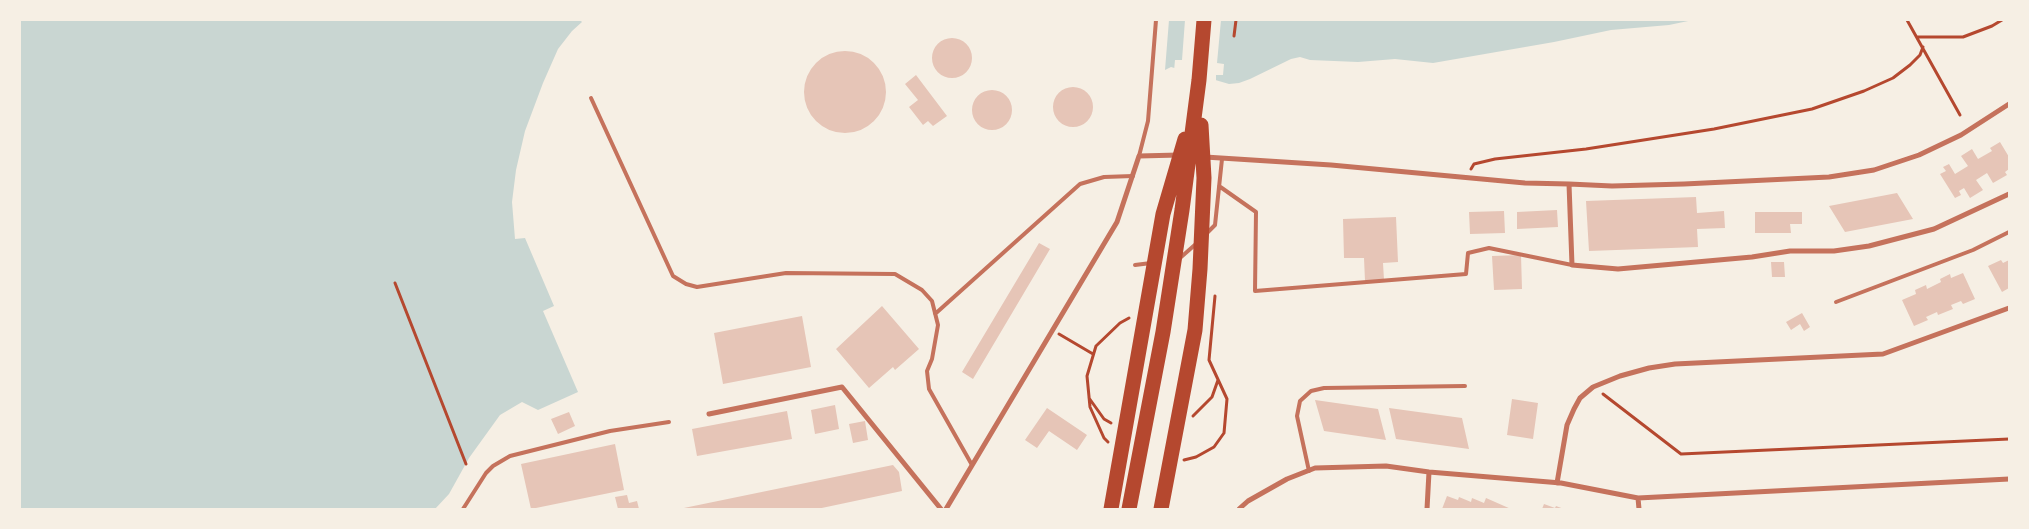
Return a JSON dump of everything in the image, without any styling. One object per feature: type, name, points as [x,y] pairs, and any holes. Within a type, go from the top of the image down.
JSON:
[{"type":"highway","points":[[1129,509],[1172,279],[1187,178],[1204,20]]},
{"type":"highway","points":[[1129,509],[1170,291],[1187,182],[1204,20]]},
{"type":"highway","points":[[1161,509],[1195,330],[1204,178],[1198,88]]},
{"type":"highway","points":[[1110,509],[1164,214],[1195,107]]},
{"type":"street","points":[[946,509],[1117,222],[1139,156],[1170,155],[1331,165],[1525,183],[1684,184],[1852,174],[1900,163],[1926,152],[1961,134],[2009,104]]},
{"type":"street","points":[[1569,184],[1572,265],[1618,269],[1752,257],[1790,251],[1834,251],[1869,246],[1934,229],[2009,194]]},
{"type":"street","points":[[1557,483],[1567,425],[1580,398],[1594,387],[1620,376],[1649,368],[1675,364],[1883,354],[2009,308]]},
{"type":"street","points":[[709,414],[842,387],[941,509]]},
{"type":"street","points":[[1238,509],[1248,501],[1287,479],[1315,468],[1386,466],[1429,472],[1557,483],[1638,498],[2009,479]]},
{"type":"street","points":[[1427,509],[1429,472]]},
{"type":"street","points":[[1638,498],[1639,509]]},
{"type":"lane","points":[[1139,156],[1148,121],[1156,20]]},
{"type":"lane","points":[[591,98],[673,276],[686,284],[697,287],[786,273],[895,274],[922,290],[932,301],[938,325],[932,359],[927,371],[929,389],[972,465]]},
{"type":"lane","points":[[1169,261],[1179,260],[1215,225],[1222,159]]},
{"type":"lane","points":[[935,314],[1080,184],[1104,177],[1132,176]]},
{"type":"lane","points":[[1219,186],[1256,212],[1255,291],[1466,274],[1468,253],[1489,248],[1572,265]]},
{"type":"lane","points":[[1836,302],[1973,250],[2009,232]]},
{"type":"lane","points":[[1135,265],[1159,262]]},
{"type":"lane","points":[[1309,471],[1297,416],[1300,401],[1311,391],[1324,388],[1465,386]]},
{"type":"lane","points":[[463,509],[486,473],[493,466],[510,456],[610,431],[669,422]]},
{"type":"path","points":[[1234,36],[1236,20]]},
{"type":"path","points":[[1907,20],[1960,115]]},
{"type":"path","points":[[1917,37],[1963,37],[1992,26],[2002,20]]},
{"type":"path","points":[[1470,178],[1471,169],[1474,164],[1481,162],[1586,149],[1714,129],[1812,109],[1864,91],[1893,78],[1920,55],[1922,48]]},
{"type":"path","points":[[394,283],[466,464]]},
{"type":"path","points":[[1053,330],[1094,354]]},
{"type":"path","points":[[1594,387],[1680,454],[2009,439]]},
{"type":"shaded area","points":[[20,20],[580,20],[582,22],[558,49],[525,131],[516,170],[512,202],[515,239],[525,238],[554,306],[543,311],[578,392],[538,410],[522,402],[500,415],[469,458],[449,494],[435,509],[20,509]]},
{"type":"shaded area","points":[[1169,20],[1693,20],[1669,25],[1611,30],[1433,63],[1395,59],[1358,62],[1310,60],[1300,57],[1291,59],[1250,79],[1229,84],[1171,67],[1165,70]]},
{"type":"pier","points":[[1185,20],[1221,20],[1217,63],[1224,64],[1223,75],[1216,75],[1216,83],[1174,71],[1175,60],[1182,60]]},
{"type":"building","points":[[952,38],[966,44],[972,58],[966,72],[952,78],[938,72],[932,58],[938,44]]},
{"type":"building","points":[[845,51],[861,54],[874,63],[883,76],[886,92],[883,108],[874,121],[861,130],[845,133],[829,130],[816,121],[807,108],[804,92],[807,76],[816,63],[829,54]]},
{"type":"building","points":[[916,75],[947,116],[933,126],[928,121],[923,125],[909,107],[918,100],[905,84]]},
{"type":"building","points":[[1073,87],[1087,93],[1093,107],[1087,121],[1073,127],[1059,121],[1053,107],[1059,93]]},
{"type":"building","points":[[992,90],[1006,96],[1012,110],[1006,124],[992,130],[978,124],[972,110],[978,96]]},
{"type":"building","points":[[2000,142],[2009,157],[2009,169],[2005,172],[2007,175],[1993,183],[1987,173],[1976,180],[1983,190],[1970,198],[1964,188],[1959,191],[1961,195],[1955,198],[1940,174],[1946,171],[1943,167],[1949,164],[1955,174],[1968,166],[1961,156],[1972,149],[1978,159],[1992,151],[1990,148]]},
{"type":"building","points":[[1897,193],[1913,219],[1845,232],[1829,206]]},
{"type":"building","points":[[1696,197],[1697,213],[1724,211],[1725,228],[1697,229],[1698,247],[1589,251],[1586,201]]},
{"type":"building","points":[[1557,210],[1558,227],[1517,229],[1517,212]]},
{"type":"building","points":[[1504,211],[1505,233],[1470,234],[1469,212]]},
{"type":"building","points":[[1755,212],[1802,212],[1802,224],[1790,224],[1791,233],[1755,233]]},
{"type":"building","points":[[1396,217],[1398,262],[1383,263],[1384,280],[1365,281],[1364,258],[1344,258],[1343,219]]},
{"type":"building","points":[[1039,243],[1050,249],[973,379],[962,372]]},
{"type":"building","points":[[1521,255],[1522,289],[1494,290],[1492,256]]},
{"type":"building","points":[[2001,260],[2003,263],[2009,260],[2009,288],[2002,292],[1988,266]]},
{"type":"building","points":[[1771,262],[1784,262],[1785,277],[1772,277]]},
{"type":"building","points":[[1963,273],[1975,299],[1963,304],[1961,301],[1951,305],[1953,309],[1938,315],[1937,312],[1926,317],[1928,320],[1914,326],[1902,300],[1916,294],[1915,290],[1926,285],[1927,289],[1941,282],[1940,279],[1950,274],[1951,278]]},
{"type":"building","points":[[882,306],[919,349],[895,370],[893,367],[869,388],[836,349]]},
{"type":"building","points":[[1802,313],[1810,327],[1804,331],[1800,324],[1791,330],[1786,322]]},
{"type":"building","points":[[802,316],[811,367],[723,384],[714,333]]},
{"type":"building","points":[[1512,399],[1538,403],[1533,439],[1507,435]]},
{"type":"building","points":[[1315,400],[1378,409],[1386,440],[1324,431]]},
{"type":"building","points":[[835,405],[839,429],[815,434],[811,410]]},
{"type":"building","points":[[1047,408],[1087,435],[1077,450],[1049,431],[1037,448],[1025,440]]},
{"type":"building","points":[[1389,408],[1462,418],[1469,449],[1396,439]]},
{"type":"building","points":[[787,411],[792,439],[697,456],[692,429]]},
{"type":"building","points":[[569,412],[575,426],[558,434],[551,419]]},
{"type":"building","points":[[865,421],[868,440],[853,443],[849,424]]},
{"type":"building","points":[[615,444],[624,490],[531,509],[521,464]]},
{"type":"building","points":[[893,465],[899,472],[902,491],[817,509],[679,509]]},
{"type":"building","points":[[627,495],[629,503],[637,501],[639,509],[618,509],[615,497]]},
{"type":"building","points":[[1447,496],[1458,500],[1459,497],[1471,502],[1472,498],[1484,503],[1486,498],[1511,509],[1442,509]]},
{"type":"building","points":[[1544,504],[1555,508],[1556,506],[1564,509],[1542,509]]}]
